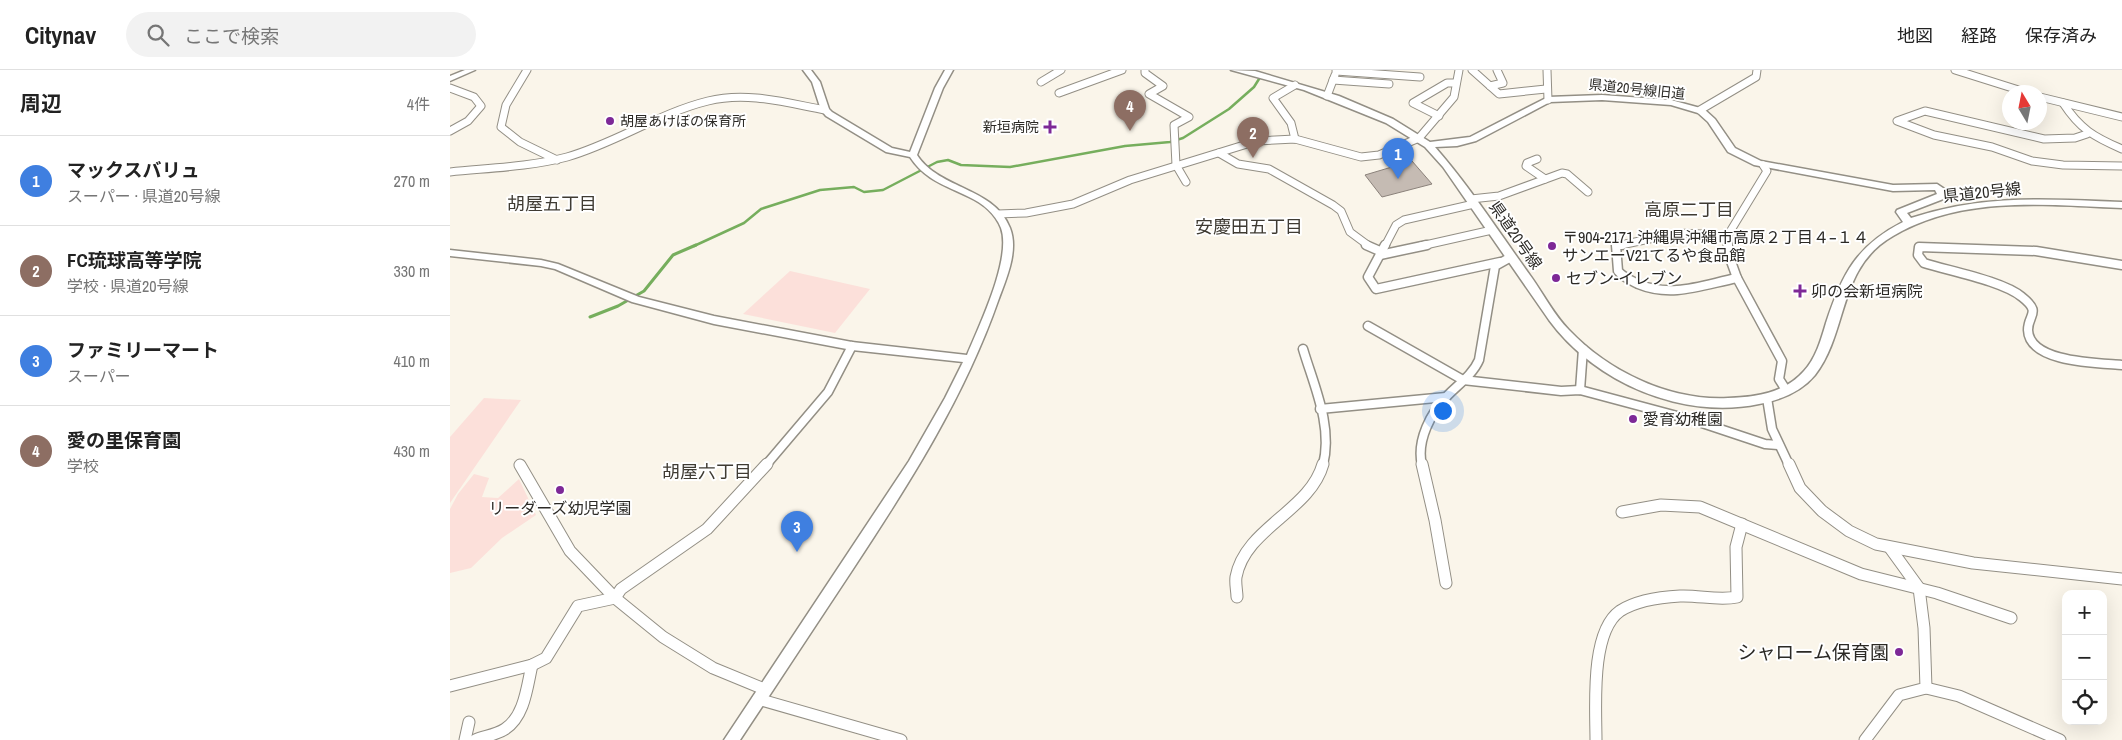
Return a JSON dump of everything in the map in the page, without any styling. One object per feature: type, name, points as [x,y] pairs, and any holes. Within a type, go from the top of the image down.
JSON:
[{"type":"main road","name":"県道20号線","points":[[1234,70],[1266,76],[1327,96],[1393,122],[1423,142],[1472,202],[1492,230],[1506,260],[1568,336],[1582,349],[1595,360],[1622,376],[1663,394],[1717,403],[1767,398],[1803,380],[1821,357],[1845,285],[1859,260],[1875,243],[1910,222],[1941,212],[1994,204],[2122,205]]},
{"type":"main road","name":"県道20号線旧道","points":[[1423,142],[1457,143],[1473,139],[1548,100],[1582,97],[1645,100],[1700,110],[1706,115],[1730,148],[1738,154],[1763,164],[1890,188],[1916,190],[1937,187],[1942,192],[1942,196],[1901,212],[1904,218],[1910,222]]},
{"type":"street","points":[[450,79],[470,70]]},
{"type":"street","points":[[528,70],[506,105],[501,127],[514,138],[557,160]]},
{"type":"street","points":[[807,70],[816,82],[825,110]]},
{"type":"street","points":[[912,155],[939,88],[949,70]]},
{"type":"street","points":[[1040,82],[1061,70]]},
{"type":"street","points":[[1059,93],[1122,70]]},
{"type":"street","points":[[1145,70],[1145,73],[1163,86],[1148,94],[1189,117],[1174,125],[1176,165],[1186,182]]},
{"type":"street","points":[[998,214],[1026,213],[1066,206],[1130,180],[1257,142],[1296,138],[1343,153],[1371,157],[1423,142],[1439,116],[1454,97],[1459,70]]},
{"type":"street","points":[[1472,70],[1499,94],[1546,89]]},
{"type":"street","points":[[1490,86],[1503,82],[1497,70]]},
{"type":"street","points":[[1547,70],[1546,89],[1548,100]]},
{"type":"street","points":[[1700,110],[1717,98],[1756,77],[1757,70]]},
{"type":"street","points":[[1956,70],[2003,85]]},
{"type":"street","points":[[1327,96],[1336,71],[1420,77]]},
{"type":"street","points":[[1333,80],[1389,84]]},
{"type":"street","points":[[1439,116],[1413,103],[1447,84],[1456,83]]},
{"type":"street","points":[[1294,85],[1274,98],[1276,105],[1291,123],[1296,138]]},
{"type":"street","points":[[450,88],[474,97],[481,106],[468,121],[450,131]]},
{"type":"street","points":[[450,172],[537,164],[557,160],[595,148],[678,110],[710,100],[758,98],[825,110],[889,150],[912,155],[922,169],[976,197],[998,214],[1005,225],[1008,248],[987,321],[953,395],[900,489],[730,740]]},
{"type":"street","points":[[2047,99],[2122,116]]},
{"type":"street","points":[[2062,104],[2078,126],[2087,134],[2122,149]]},
{"type":"street","points":[[2087,134],[2075,138],[2044,139],[1925,111],[1897,121],[1934,136],[1992,147],[2032,161],[2063,165],[2122,166]]},
{"type":"street","points":[[1219,153],[1238,164],[1268,169],[1333,205],[1341,211],[1342,219],[1358,242],[1381,253],[1492,230]]},
{"type":"street","points":[[1537,159],[1526,166],[1545,179]]},
{"type":"street","points":[[1763,164],[1767,171],[1728,235],[1728,253],[1737,278],[1782,360],[1779,379],[1786,390]]},
{"type":"street","points":[[1506,260],[1376,290],[1368,277],[1396,225],[1404,220],[1499,196],[1562,173],[1567,174],[1588,192]]},
{"type":"street","points":[[1728,235],[1681,232],[1662,235],[1633,244],[1616,245],[1617,270],[1621,275],[1639,284],[1660,291],[1675,293],[1696,291],[1710,283],[1737,278]]},
{"type":"street","points":[[2122,265],[2036,251],[1972,247],[1919,247],[1918,255],[1924,263],[2019,294],[2032,308],[2034,318],[2028,329],[2031,342],[2040,350],[2059,358],[2122,365]]},
{"type":"street","points":[[450,254],[541,263],[558,267],[632,298],[714,320],[852,346],[971,359]]},
{"type":"street","points":[[1446,583],[1435,520],[1420,457],[1421,443],[1431,419],[1446,397],[1474,368],[1479,360],[1495,266],[1506,260]]},
{"type":"street","points":[[1368,326],[1463,380],[1561,391],[1580,390],[1696,421],[1765,444],[1778,445]]},
{"type":"street","points":[[450,686],[532,665],[546,658],[578,606],[615,598],[621,589],[706,529],[742,492],[828,392],[852,346]]},
{"type":"street","points":[[1238,597],[1236,577],[1244,558],[1295,506],[1323,468],[1326,454],[1326,436],[1303,349]]},
{"type":"street","points":[[1580,390],[1582,349]]},
{"type":"street","points":[[1320,409],[1446,397]]},
{"type":"street","points":[[1767,398],[1772,429],[1800,488],[1822,511],[1848,531],[1876,544],[1890,548],[1973,563],[2122,579]]},
{"type":"street","points":[[520,465],[570,551],[615,598],[663,637],[713,668],[761,694],[901,740]]},
{"type":"street","points":[[1622,512],[1660,504],[1680,504],[1700,508],[1861,574],[1982,606],[2011,618]]},
{"type":"street","points":[[1596,740],[1599,669],[1604,638],[1615,615],[1629,607],[1657,598],[1681,596],[1728,599],[1737,597],[1736,547],[1742,524]]},
{"type":"street","points":[[1890,548],[1919,588],[1924,628],[1926,688]]},
{"type":"street","points":[[475,740],[505,728],[515,718],[525,699],[532,665]]},
{"type":"street","points":[[1866,740],[1899,695],[1926,688],[1959,696],[2060,740]]},
{"type":"street","points":[[465,740],[469,722]]},
{"type":"shaded area","points":[[790,271],[870,289],[835,333],[743,314]]},
{"type":"shaded area","points":[[484,398],[521,400],[450,503],[450,437]]},
{"type":"shaded area","points":[[474,474],[489,478],[482,497],[498,498],[519,479],[536,515],[502,538],[471,568],[450,573],[450,509],[458,494]]},
{"type":"building","points":[[1412,161],[1432,184],[1382,197],[1365,175]]},
{"type":"waterway","points":[[694,246],[744,223],[761,209],[820,190],[854,187],[864,192],[883,190],[937,162],[948,160],[961,165],[1010,167],[1125,146],[1170,142],[1183,138],[1229,109],[1254,87],[1259,79]]},
{"type":"waterway","points":[[590,317],[618,306],[644,291],[673,255],[696,245]]},
{"type":"place","name":"胡屋あけぼの保育所","points":[[610,121]]},
{"type":"place","name":"新垣病院","points":[[1050,127]]},
{"type":"place","name":"愛の里保育園","points":[[1130,131]]},
{"type":"place","name":"FC琉球高等学院","points":[[1253,158]]},
{"type":"place","name":"マックスバリュ","points":[[1398,179]]},
{"type":"place","name":"〒904-2171 沖縄県沖縄市高原２丁目４−１４ サンエーV21てるや食品館","points":[[1552,246]]},
{"type":"place","name":"セブン-イレブン","points":[[1556,278]]},
{"type":"place","name":"卯の会新垣病院","points":[[1800,291]]},
{"type":"place","name":"愛育幼稚園","points":[[1633,419]]},
{"type":"place","name":"リーダーズ幼児学園","points":[[560,490]]},
{"type":"place","name":"ファミリーマート","points":[[797,552]]},
{"type":"place","name":"シャローム保育園","points":[[1899,652]]},
{"type":"district","name":"胡屋五丁目","points":[[552,203]]},
{"type":"district","name":"高原二丁目","points":[[1689,209]]},
{"type":"district","name":"安慶田五丁目","points":[[1249,226]]},
{"type":"district","name":"胡屋六丁目","points":[[707,471]]}]
